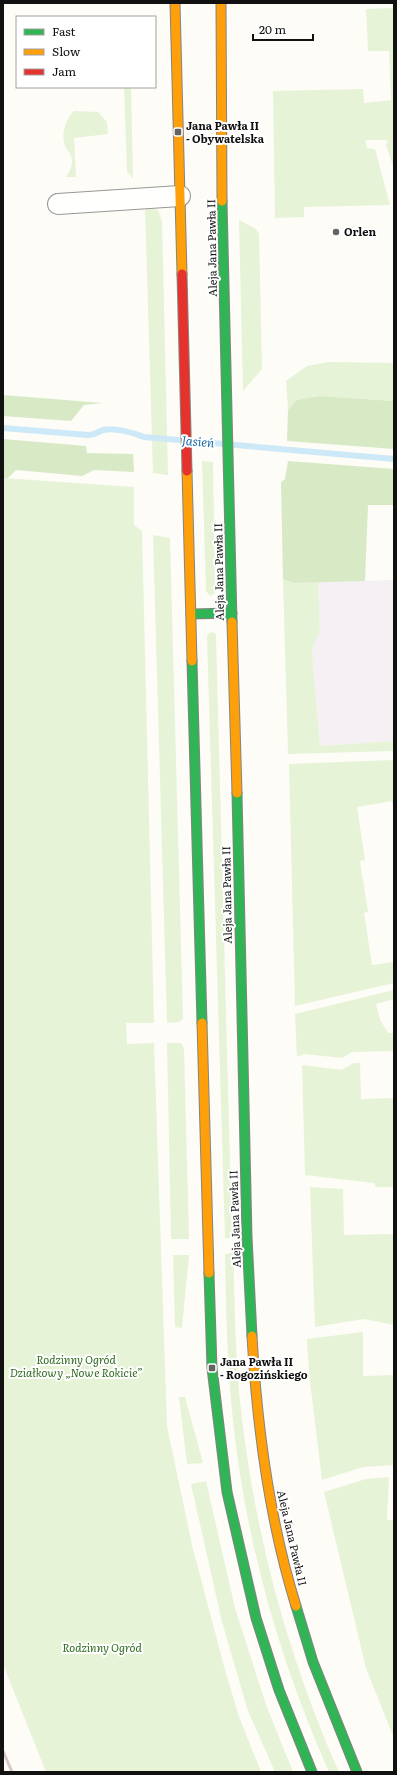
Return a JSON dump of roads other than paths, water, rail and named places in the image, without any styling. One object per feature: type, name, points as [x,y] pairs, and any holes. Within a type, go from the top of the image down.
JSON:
[{"type":"main road","points":[[175,3],[210,1318],[216,1409],[227,1492],[235,1534],[254,1610],[279,1690],[312,1772]]},
{"type":"main road","name":"Aleja Jana Pawła II","points":[[221,3],[222,183],[228,462],[250,1321],[257,1412],[263,1458],[272,1508],[290,1588],[313,1662],[357,1772]]},
{"type":"main road","points":[[191,614],[232,613]]},
{"type":"street","points":[[58,204],[180,196]]},
{"type":"waterway","name":"Jasień","points":[[3,428],[88,435],[103,430],[113,429],[130,432],[144,437],[394,459]]},
{"type":"railway","points":[[3,1751],[12,1772]]},
{"type":"place","name":"Jana Pawła II - Obywatelska","points":[[178,132]]},
{"type":"place","name":"Orlen","points":[[336,232]]},
{"type":"place","name":"Jana Pawła II - Rogozińskiego","points":[[212,1368]]},
{"type":"park label","name":"Rodzinny Ogród Działkowy „Nowe Rokicie”","points":[[76,1366]]},
{"type":"park label","name":"Rodzinny Ogród","points":[[102,1648]]}]
